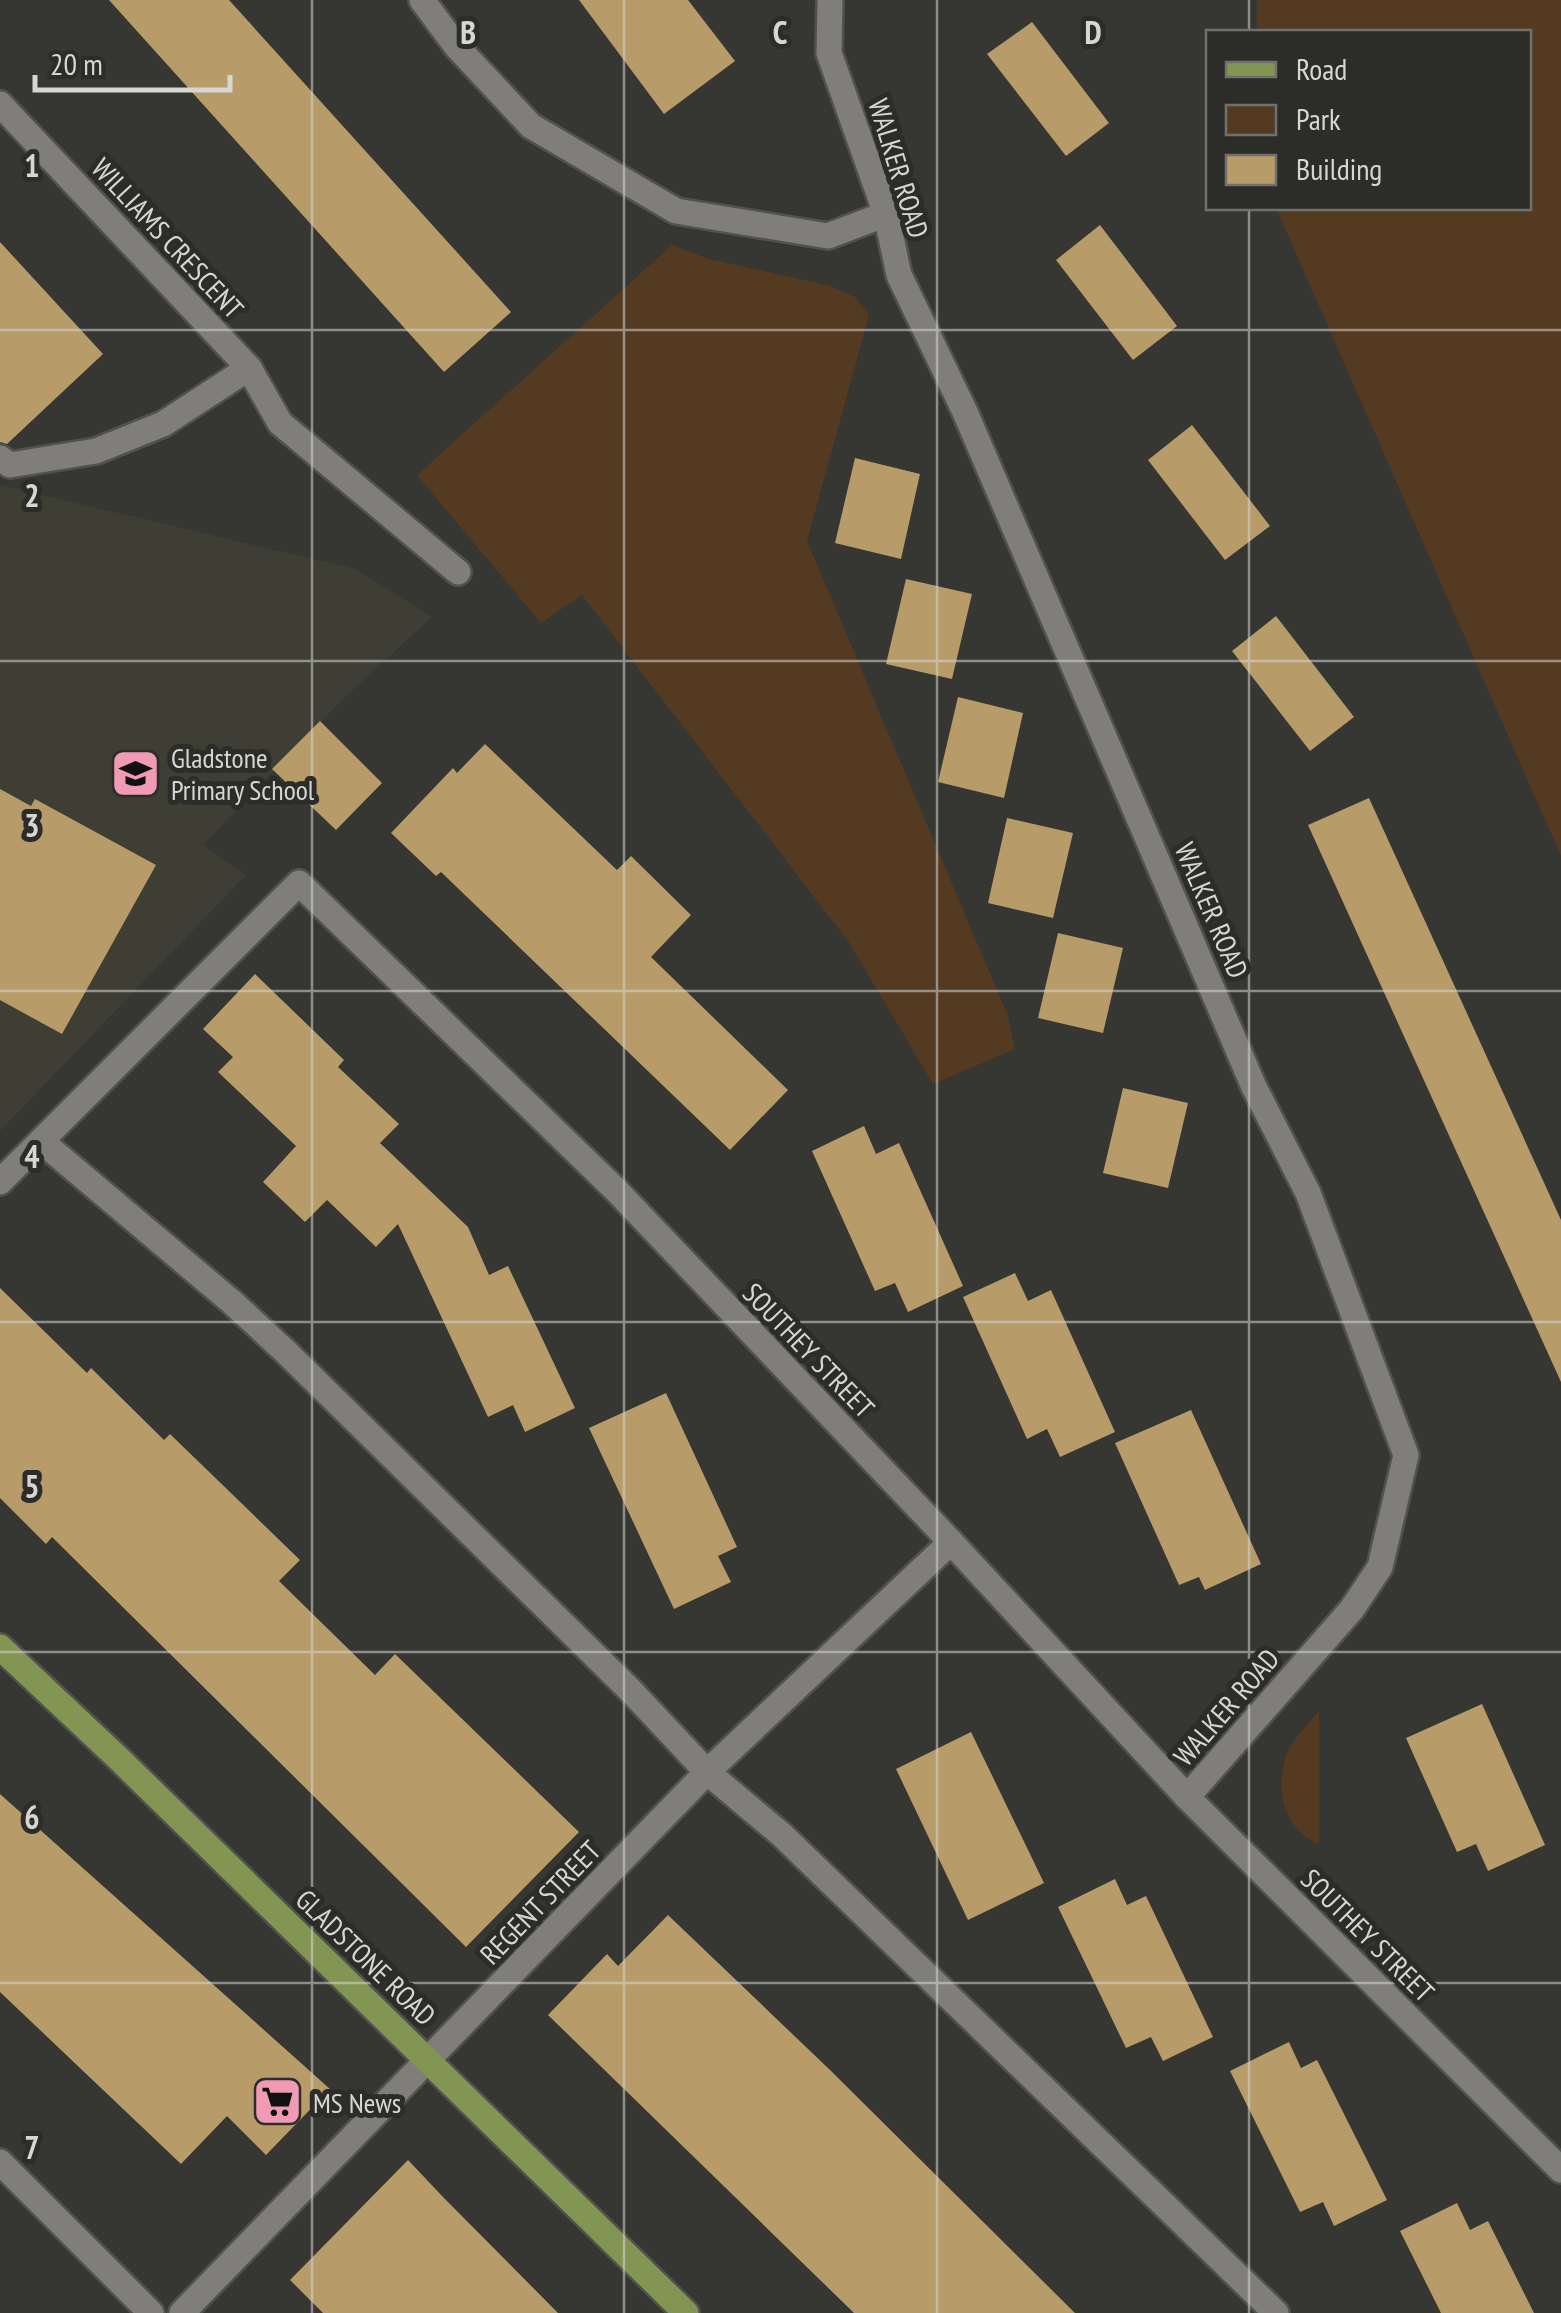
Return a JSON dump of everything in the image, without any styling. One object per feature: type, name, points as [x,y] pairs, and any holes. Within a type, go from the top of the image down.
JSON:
[{"type":"main road","name":"GLADSTONE ROAD","points":[[0,1648],[42,1684],[686,2313]]},
{"type":"street","points":[[422,0],[457,47],[531,126],[676,212],[828,236],[886,214]]},
{"type":"street","name":"WALKER ROAD","points":[[830,0],[829,52],[886,214],[899,275],[972,430],[1254,1086],[1308,1193],[1406,1455],[1380,1567],[1352,1610],[1187,1797]]},
{"type":"street","name":"WILLIAMS CRESCENT","points":[[0,104],[248,368],[280,423],[458,572]]},
{"type":"street","points":[[0,458],[10,465],[96,451],[163,424],[248,368]]},
{"type":"street","name":"SOUTHEY STREET","points":[[0,1182],[299,883],[617,1191],[952,1542],[1187,1797],[1561,2170]]},
{"type":"street","points":[[40,1141],[233,1302],[287,1353],[707,1772],[782,1835],[1276,2313]]},
{"type":"street","name":"REGENT STREET","points":[[182,2313],[707,1772],[952,1542]]},
{"type":"street","points":[[0,2162],[151,2313]]},
{"type":"shaded area","name":"Gladstone Primary School","points":[[0,485],[356,569],[432,617],[341,701],[203,845],[246,875],[0,1131]]},
{"type":"green space","points":[[1257,0],[1561,0],[1561,856],[1277,210],[1531,210],[1531,30],[1257,30]]},
{"type":"green space","points":[[672,245],[709,259],[831,286],[855,297],[869,315],[807,541],[1008,1016],[1015,1049],[933,1084],[848,941],[582,595],[541,623],[417,475]]},
{"type":"green space","points":[[1319,1711],[1319,1844],[1307,1838],[1290,1819],[1282,1783],[1288,1750]]},
{"type":"building","points":[[109,0],[229,0],[511,312],[444,372]]},
{"type":"building","points":[[579,0],[688,0],[735,61],[664,114]]},
{"type":"building","points":[[1032,22],[1109,123],[1066,156],[987,54]]},
{"type":"building","points":[[1100,225],[1177,326],[1133,360],[1056,260]]},
{"type":"building","points":[[0,242],[103,354],[7,444],[0,442]]},
{"type":"building","points":[[1192,425],[1270,526],[1225,560],[1148,460]]},
{"type":"building","points":[[855,458],[920,474],[901,559],[835,543]]},
{"type":"building","points":[[906,579],[972,594],[952,679],[886,664]]},
{"type":"building","points":[[1276,616],[1354,717],[1310,751],[1232,651]]},
{"type":"building","points":[[958,697],[1023,713],[1004,798],[938,782]]},
{"type":"building","points":[[320,721],[382,783],[336,830],[272,769]]},
{"type":"building","points":[[485,744],[617,870],[631,856],[691,915],[651,957],[788,1090],[730,1150],[441,872],[436,876],[391,833],[453,768],[457,773]]},
{"type":"building","points":[[0,789],[31,806],[35,799],[156,865],[62,1034],[0,1000]]},
{"type":"building","points":[[1369,798],[1561,1220],[1561,1382],[1308,825]]},
{"type":"building","points":[[1007,818],[1073,833],[1053,918],[988,903]]},
{"type":"building","points":[[1058,933],[1123,948],[1103,1033],[1038,1018]]},
{"type":"building","points":[[255,974],[344,1060],[338,1067],[399,1124],[380,1143],[468,1227],[489,1275],[508,1266],[575,1408],[525,1432],[513,1405],[488,1417],[398,1224],[376,1247],[327,1200],[305,1222],[263,1182],[296,1146],[218,1072],[233,1057],[203,1029]]},
{"type":"building","points":[[1123,1088],[1188,1103],[1168,1188],[1103,1173]]},
{"type":"building","points":[[864,1126],[876,1154],[899,1143],[963,1286],[908,1312],[895,1283],[875,1291],[812,1151]]},
{"type":"building","points":[[1015,1273],[1028,1301],[1051,1290],[1115,1432],[1060,1457],[1047,1429],[1027,1439],[963,1297]]},
{"type":"building","points":[[0,1288],[87,1373],[91,1368],[164,1440],[170,1434],[300,1560],[279,1581],[375,1675],[395,1654],[579,1832],[466,1947],[52,1537],[46,1544],[0,1498]]},
{"type":"building","points":[[666,1393],[737,1547],[718,1556],[731,1582],[674,1609],[589,1428]]},
{"type":"building","points":[[1191,1410],[1261,1564],[1205,1590],[1199,1577],[1179,1585],[1115,1443]]},
{"type":"building","points":[[1482,1704],[1545,1845],[1488,1871],[1476,1844],[1457,1852],[1406,1738]]},
{"type":"building","points":[[971,1732],[1044,1883],[968,1920],[896,1769]]},
{"type":"building","points":[[0,1794],[330,2089],[266,2155],[227,2116],[181,2164],[0,1992]]},
{"type":"building","points":[[1115,1879],[1127,1905],[1146,1896],[1213,2037],[1163,2061],[1151,2037],[1126,2048],[1058,1907]]},
{"type":"building","points":[[668,1915],[1075,2313],[854,2313],[548,2015],[607,1954],[618,1966]]},
{"type":"building","points":[[1289,2042],[1301,2068],[1317,2060],[1387,2200],[1334,2226],[1323,2202],[1300,2212],[1230,2071]]},
{"type":"building","points":[[408,2160],[558,2313],[323,2313],[290,2280]]},
{"type":"building","points":[[1457,2203],[1470,2230],[1488,2221],[1534,2313],[1441,2313],[1400,2231]]},
{"type":"place","name":"Gladstone Primary School","points":[[136,773]]},
{"type":"place","name":"MS News","points":[[278,2102]]}]
